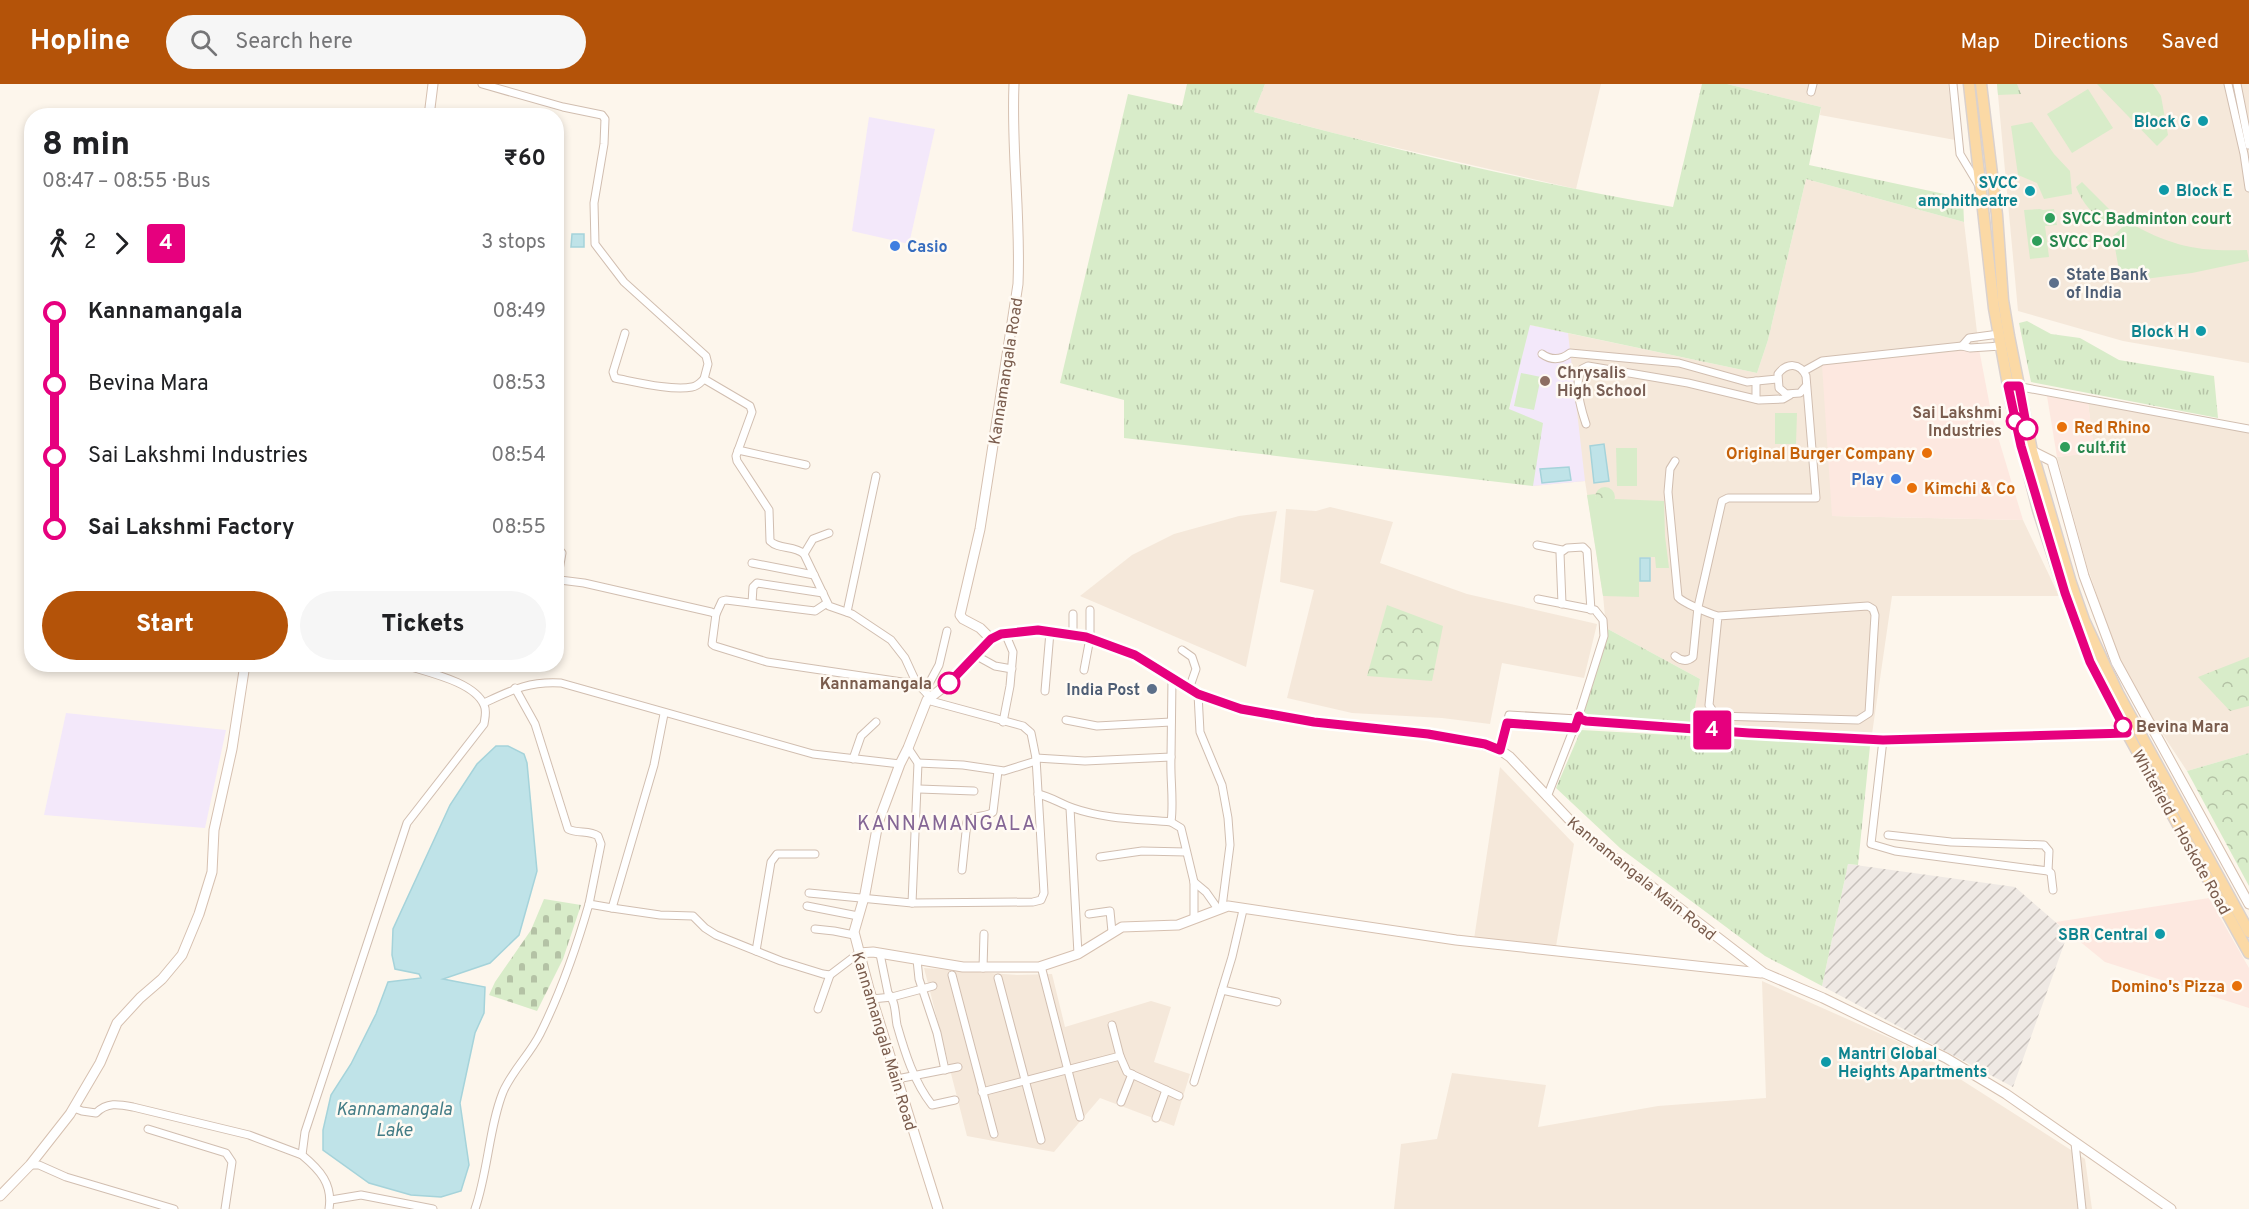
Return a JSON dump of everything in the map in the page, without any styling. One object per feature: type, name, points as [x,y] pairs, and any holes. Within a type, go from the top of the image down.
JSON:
[{"type":"main road","name":"Whitefield - Hoskote Road","points":[[1969,84],[1983,215],[2001,346],[2071,583],[2084,620],[2118,693],[2249,932]]},
{"type":"main road","name":"Whitefield - Hoskote Road","points":[[1981,84],[1997,215],[2013,386],[2024,456],[2065,593],[2090,662],[2249,953]]},
{"type":"main road","points":[[1983,215],[1997,215]]},
{"type":"street","points":[[430,108],[433,84]]},
{"type":"street","points":[[482,84],[562,107],[602,115],[605,119],[604,144],[594,203],[595,244],[624,282],[706,356],[708,364],[704,379],[698,385],[691,387],[653,385],[615,378],[613,372],[625,333]]},
{"type":"street","name":"Kannamangala Road","points":[[991,639],[980,628],[960,615],[980,529],[1018,284],[1020,247],[1014,141],[1014,84]]},
{"type":"street","points":[[1811,92],[1813,84]]},
{"type":"street","points":[[1953,84],[1960,154],[1980,186]]},
{"type":"street","points":[[2228,84],[2244,154],[2249,188]]},
{"type":"street","points":[[2237,84],[2249,145]]},
{"type":"street","points":[[1962,346],[1969,338],[1999,334]]},
{"type":"street","points":[[1804,371],[1822,361],[1962,346],[1970,348],[2001,346]]},
{"type":"street","points":[[1542,354],[1553,359],[1562,358],[1570,353],[1679,363],[1747,382],[1777,379]]},
{"type":"street","points":[[1675,656],[1684,661],[1694,657],[1698,607],[1722,501],[1728,498],[1816,498],[1806,376],[1804,371],[1790,365],[1781,370],[1777,379],[1782,391],[1790,395]]},
{"type":"street","points":[[1586,424],[1580,409],[1579,376],[1582,369],[1587,366],[1688,383],[1756,399],[1783,399],[1800,393],[1806,386]]},
{"type":"street","points":[[704,379],[750,406],[752,412],[738,450],[737,461],[769,510],[770,541],[773,544],[799,549],[804,554],[827,603],[834,609],[847,612],[870,625],[891,640],[905,658],[916,682],[927,696],[1003,722],[1023,726],[1031,733],[1036,759],[1044,893],[1041,900],[1033,902],[912,903],[809,893]]},
{"type":"street","points":[[1756,381],[1756,399]]},
{"type":"street","points":[[2013,386],[2249,429]]},
{"type":"street","points":[[738,450],[806,465]]},
{"type":"street","points":[[2032,451],[2052,461],[2085,579],[2116,662],[2249,904]]},
{"type":"street","points":[[1675,461],[1670,469],[1668,492],[1678,597],[1687,604],[1718,616],[1868,606],[1873,609],[1875,615],[1869,713],[1858,720],[1716,716],[1709,705],[1718,616]]},
{"type":"street","points":[[847,612],[876,476]]},
{"type":"street","points":[[804,554],[813,539],[829,533]]},
{"type":"street","points":[[1537,545],[1562,550],[1586,548],[1591,610]]},
{"type":"street","points":[[1562,550],[1560,556],[1562,604]]},
{"type":"street","points":[[752,563],[814,575]]},
{"type":"street","points":[[2071,583],[2085,579]]},
{"type":"street","points":[[564,580],[584,582],[716,614]]},
{"type":"street","points":[[752,603],[753,587],[757,583],[822,592]]},
{"type":"street","points":[[1538,599],[1591,610],[1601,616],[1605,631],[1575,728],[1547,797]]},
{"type":"street","points":[[827,603],[819,611],[815,611],[723,600],[716,614],[711,640],[715,646],[767,662],[902,682],[916,682]]},
{"type":"street","points":[[1084,670],[1090,638],[1090,610]]},
{"type":"street","points":[[1073,615],[1073,635]]},
{"type":"street","name":"Kannamangala Main Road","points":[[938,1209],[854,936],[864,900],[878,823],[927,696],[949,683],[991,639],[1020,630],[1090,638],[1135,655],[1194,691],[1241,709],[1314,722],[1428,734],[1485,744],[1500,750],[1510,757],[1569,820],[1598,847],[1764,973],[1823,998],[1946,1058],[2006,1094],[2171,1209]]},
{"type":"street","points":[[927,696],[939,664],[947,631]]},
{"type":"street","points":[[1045,691],[1050,632]]},
{"type":"street","points":[[1003,722],[1013,652],[1005,633]]},
{"type":"street","points":[[1182,650],[1192,657],[1196,669],[1194,691],[1200,732],[1222,785],[1228,818],[1230,845],[1220,908]]},
{"type":"street","points":[[975,656],[995,666],[1012,669]]},
{"type":"street","points":[[0,1196],[30,1165],[74,1108],[100,1063],[117,1023],[162,979],[182,955],[199,914],[212,872],[214,830],[229,770],[244,672]]},
{"type":"street","points":[[302,1155],[305,1132],[407,823],[484,723],[486,712],[484,703],[473,691],[457,682],[426,672]]},
{"type":"street","points":[[1171,822],[1173,807],[1170,779],[1172,679]]},
{"type":"street","points":[[484,703],[515,688],[540,682],[561,683],[664,714],[813,754],[900,764]]},
{"type":"street","points":[[475,1209],[484,1183],[496,1118],[504,1092],[540,1035],[576,950],[589,904],[601,844],[598,836],[593,833],[574,832],[568,829],[535,724],[515,688]]},
{"type":"street","points":[[612,908],[654,765],[664,714]]},
{"type":"street","points":[[1500,750],[1510,714],[1578,717],[1586,721],[1749,733],[1883,740],[2127,733]]},
{"type":"street","points":[[1066,720],[1097,726],[1171,722]]},
{"type":"street","points":[[853,759],[861,736],[876,722]]},
{"type":"street","points":[[1507,723],[1575,728]]},
{"type":"street","points":[[1883,740],[1871,844],[1895,851],[2048,871]]},
{"type":"street","points":[[908,748],[918,763],[919,789],[912,903]]},
{"type":"street","points":[[918,763],[963,765],[998,771],[1017,768],[1036,759],[1085,761],[1171,758]]},
{"type":"street","points":[[962,870],[967,822],[974,817],[993,812],[998,771]]},
{"type":"street","points":[[919,789],[974,791]]},
{"type":"street","points":[[1038,794],[1050,797],[1070,808],[1107,817],[1171,822],[1181,828],[1194,882],[1194,919]]},
{"type":"street","points":[[1070,808],[1078,954]]},
{"type":"street","points":[[1888,836],[1951,842],[2044,845],[2049,851],[2048,871],[2053,877],[2052,890]]},
{"type":"street","points":[[1100,857],[1142,850],[1186,852]]},
{"type":"street","points":[[756,951],[771,862],[774,856],[777,854],[815,854]]},
{"type":"street","points":[[1194,882],[1220,908]]},
{"type":"street","points":[[589,904],[660,915],[693,916],[716,935],[781,961],[830,975]]},
{"type":"street","points":[[807,906],[858,916]]},
{"type":"street","points":[[818,1009],[830,975],[859,953],[880,954],[963,967],[1026,969],[1078,954],[1122,927],[1178,925],[1220,908],[1456,940],[1764,973]]},
{"type":"street","points":[[1194,1082],[1243,910]]},
{"type":"street","points":[[1089,914],[1110,911],[1112,932]]},
{"type":"street","points":[[815,930],[834,931],[854,936]]},
{"type":"street","points":[[984,934],[984,968]]},
{"type":"street","points":[[880,954],[897,1025],[921,1091],[932,1105],[956,1100]]},
{"type":"street","points":[[917,960],[919,979],[945,1070]]},
{"type":"street","points":[[1041,966],[1080,1117]]},
{"type":"street","points":[[952,975],[994,1134]]},
{"type":"street","points":[[998,978],[1041,1140]]},
{"type":"street","points":[[873,999],[892,997],[933,986]]},
{"type":"street","points":[[1222,990],[1277,1002]]},
{"type":"street","points":[[1112,1025],[1120,1056],[1127,1072],[1179,1095]]},
{"type":"street","points":[[982,1092],[1120,1056]]},
{"type":"street","points":[[897,1079],[958,1067]]},
{"type":"street","points":[[1121,1101],[1132,1074]]},
{"type":"street","points":[[1156,1118],[1166,1090]]},
{"type":"street","points":[[74,1108],[96,1113],[102,1106],[114,1104],[133,1107],[249,1136],[302,1155],[319,1169],[327,1181],[331,1200],[329,1209]]},
{"type":"street","points":[[148,1129],[226,1153],[232,1162],[225,1209]]},
{"type":"street","points":[[2074,1143],[2082,1209]]},
{"type":"street","points":[[30,1165],[39,1165],[66,1177],[174,1209]]},
{"type":"street","points":[[331,1200],[361,1195],[433,1209]]},
{"type":"shaded area","points":[[1265,84],[1601,84],[1576,189],[1345,136],[1254,112]]},
{"type":"shaded area","points":[[1727,84],[1948,84],[1955,140],[1820,115],[1821,107]]},
{"type":"shaded area","points":[[1997,84],[2249,84],[2249,363],[2123,341],[2018,311]]},
{"type":"shaded area","points":[[869,117],[935,129],[909,244],[852,231]]},
{"type":"shaded area","points":[[1806,179],[1964,222],[1979,349],[1832,516],[2023,520],[2059,596],[1892,596],[1872,734],[1692,725],[1700,679],[1606,628],[1585,481],[1533,486],[1543,423],[1529,325],[1757,373],[1768,340]]},
{"type":"shaded area","name":"Chrysalis High School","points":[[1529,325],[1568,333],[1585,481],[1532,486],[1509,410]]},
{"type":"shaded area","points":[[1979,349],[1992,417],[2023,520],[1832,516],[1822,365]]},
{"type":"shaded area","points":[[2047,396],[2088,403],[2095,453],[2057,457]]},
{"type":"shaded area","points":[[2088,403],[2249,433],[2249,753],[2187,771],[2125,677],[2087,566],[2057,457],[2094,452]]},
{"type":"shaded area","points":[[1330,507],[1393,522],[1380,563],[1467,594],[1597,624],[1584,678],[1502,663],[1490,724],[1442,718],[1352,713],[1287,698],[1314,590],[1280,582],[1286,509],[1316,511]]},
{"type":"shaded area","points":[[1277,511],[1246,667],[1080,596],[1132,555],[1174,534],[1239,516]]},
{"type":"shaded area","points":[[66,713],[226,730],[205,828],[44,815]]},
{"type":"shaded area","points":[[1500,767],[1574,844],[1556,946],[1474,939]]},
{"type":"shaded area","points":[[1848,864],[2015,887],[2068,933],[2013,1087],[1822,986]]},
{"type":"shaded area","points":[[2209,898],[2249,968],[2249,1008],[2105,962],[2056,922]]},
{"type":"shaded area","points":[[924,968],[1017,975],[1052,974],[1065,1027],[1151,1001],[1171,1007],[1154,1062],[1190,1074],[1174,1126],[1100,1098],[1054,1152],[967,1136]]},
{"type":"shaded area","points":[[1762,981],[1910,1047],[2085,1159],[2092,1209],[1394,1209],[1401,1144],[1437,1139],[1452,1073],[1546,1085],[1538,1127],[1658,1106],[1766,1098]]},
{"type":"green space","points":[[1187,84],[1265,84],[1254,112],[1462,164],[1673,207],[1702,84],[1727,84],[1821,107],[1809,165],[1963,198],[1964,222],[1806,179],[1768,340],[1757,373],[1530,325],[1509,409],[1543,423],[1533,486],[1124,438],[1124,400],[1060,383],[1128,94],[1182,106]]},
{"type":"green space","points":[[1997,84],[2017,84],[2021,94],[1998,95]]},
{"type":"green space","points":[[2097,84],[2153,84],[2161,96],[2168,135],[2157,146]]},
{"type":"green space","points":[[2088,89],[2113,128],[2072,153],[2047,114]]},
{"type":"green space","points":[[2032,122],[2054,154],[2070,171],[2072,194],[2044,199],[2037,183],[2018,175],[2011,126]]},
{"type":"green space","points":[[2082,182],[2117,217],[2107,223],[2092,212],[2076,187]]},
{"type":"green space","name":"SVCC Pool","points":[[2054,209],[2057,225],[2045,226],[2049,257],[2030,259],[2024,210]]},
{"type":"green space","points":[[2128,222],[2158,237],[2185,246],[2214,250],[2247,250],[2249,261],[2192,273],[2121,282],[2113,236]]},
{"type":"green space","points":[[2027,321],[2051,334],[2080,338],[2119,360],[2214,376],[2218,418],[2031,382],[2019,323]]},
{"type":"green space","points":[[1521,373],[1541,377],[1534,410],[1514,406]]},
{"type":"green space","points":[[1775,413],[1797,413],[1796,444],[1775,444]]},
{"type":"green space","points":[[1616,448],[1637,448],[1637,486],[1617,486]]},
{"type":"green space","points":[[1605,487],[1612,490],[1615,497],[1612,504],[1605,507],[1598,504],[1595,497],[1598,490]]},
{"type":"green space","points":[[1595,494],[1596,501],[1604,506],[1610,505],[1615,499],[1664,501],[1669,568],[1656,568],[1655,557],[1639,557],[1639,597],[1603,596],[1587,495]]},
{"type":"green space","points":[[1387,605],[1443,626],[1432,681],[1367,676]]},
{"type":"green space","points":[[1606,628],[1700,679],[1692,725],[1583,716]]},
{"type":"green space","points":[[2249,657],[2249,706],[2230,711],[2198,677]]},
{"type":"green space","points":[[1581,730],[1870,746],[1858,865],[1848,864],[1822,986],[1765,956],[1620,848],[1556,788]]},
{"type":"green space","points":[[2249,753],[2249,886],[2187,771]]},
{"type":"green space","points":[[544,899],[581,905],[563,959],[537,1011],[489,995],[495,982],[531,930]]},
{"type":"water","points":[[572,234],[584,234],[584,247],[571,247]]},
{"type":"water","points":[[1604,444],[1609,481],[1594,483],[1590,446]]},
{"type":"water","points":[[1569,467],[1571,480],[1542,483],[1540,469]]},
{"type":"water","points":[[1640,558],[1650,558],[1650,581],[1640,581]]},
{"type":"water","name":"Kannamangala Lake","points":[[496,746],[508,746],[524,754],[527,763],[537,871],[519,935],[490,963],[443,979],[485,987],[484,1013],[475,1033],[460,1103],[469,1165],[461,1191],[441,1197],[411,1195],[369,1183],[323,1150],[323,1130],[331,1095],[351,1064],[376,1014],[388,982],[421,978],[419,974],[395,969],[392,955],[393,929],[450,805],[477,764]]},
{"type":"bus line","name":"4","points":[[949,683],[991,639],[1001,634],[1020,630],[1038,630],[1086,637],[1135,655],[1198,694],[1241,709],[1314,722],[1428,734],[1485,744],[1500,750],[1507,723],[1575,728],[1579,716],[1580,719],[1586,721],[1883,740],[2127,733],[2090,662],[2065,593],[2038,510],[2008,386],[2019,386],[2027,429]]},
{"type":"place","name":"Block G","points":[[2203,121]]},
{"type":"place","name":"Block E","points":[[2164,190]]},
{"type":"place","name":"SVCC amphitheatre","points":[[2030,191]]},
{"type":"place","name":"SVCC Badminton court","points":[[2050,218]]},
{"type":"place","name":"SVCC Pool","points":[[2037,241]]},
{"type":"place","name":"Casio","points":[[895,246]]},
{"type":"place","name":"State Bank of India","points":[[2054,283]]},
{"type":"place","name":"Block H","points":[[2201,331]]},
{"type":"place","name":"Chrysalis High School","points":[[1545,381]]},
{"type":"place","name":"Sai Lakshmi Industries","points":[[2015,421]]},
{"type":"place","name":"Red Rhino","points":[[2062,427]]},
{"type":"place","name":"cult.fit","points":[[2065,447]]},
{"type":"place","name":"Original Burger Company","points":[[1927,453]]},
{"type":"place","name":"Play","points":[[1896,479]]},
{"type":"place","name":"Kimchi & Co","points":[[1912,488]]},
{"type":"place","name":"Kannamangala","points":[[949,683]]},
{"type":"place","name":"India Post","points":[[1152,689]]},
{"type":"place","name":"Bevina Mara","points":[[2123,726]]},
{"type":"place","name":"SBR Central","points":[[2160,934]]},
{"type":"place","name":"Domino's Pizza","points":[[2237,986]]},
{"type":"place","name":"Mantri Global Heights Apartments","points":[[1826,1062]]},
{"type":"district","name":"KANNAMANGALA","points":[[947,823]]}]
